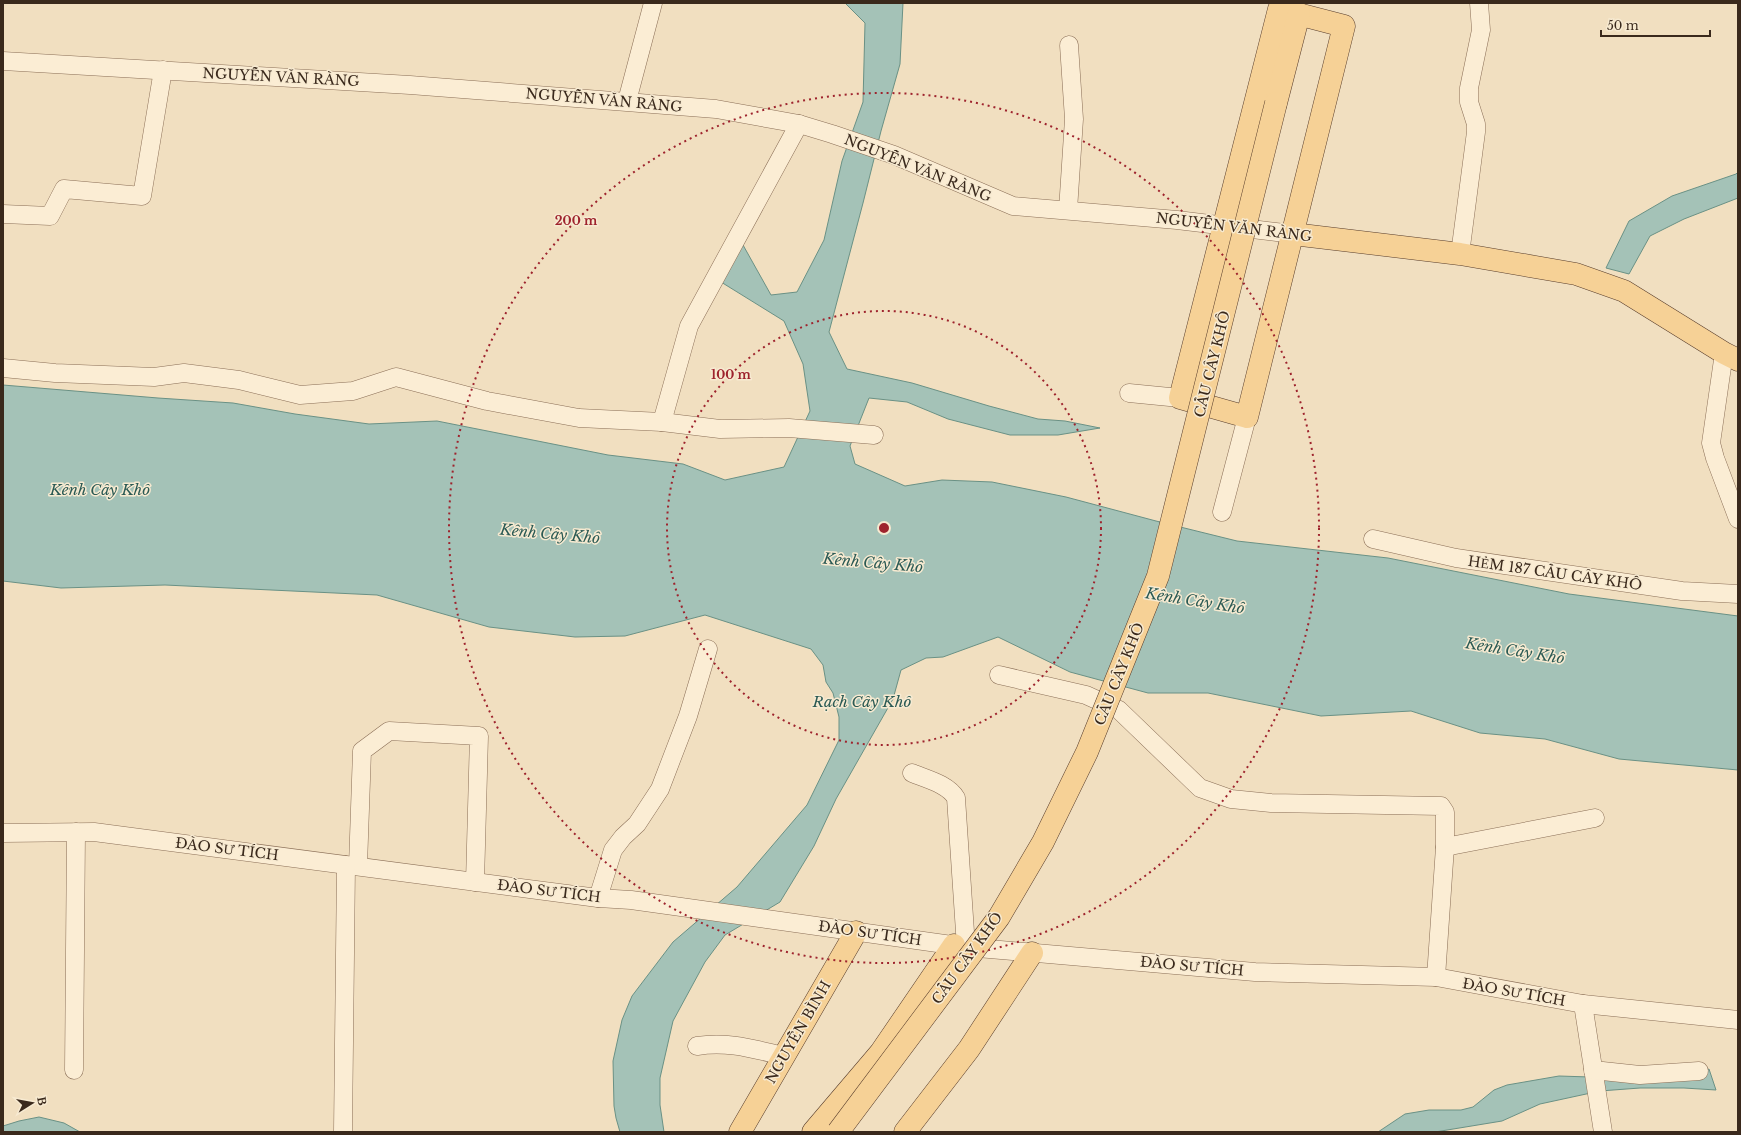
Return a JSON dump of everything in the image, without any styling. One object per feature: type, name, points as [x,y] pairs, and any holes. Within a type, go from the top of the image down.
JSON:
[{"type":"main road","points":[[1279,9],[1299,14],[1344,26],[1247,417],[1180,398],[1279,9]]},
{"type":"main road","name":"CẦU CÂY KHÔ","points":[[838,1132],[999,917],[1043,842],[1087,752],[1158,576],[1299,14]]},
{"type":"main road","name":"NGUYỄN VĂN RÀNG","points":[[1293,234],[1460,254],[1576,274],[1624,290],[1731,357]]},
{"type":"main road","name":"NGUYỄN BÌNH","points":[[740,1132],[856,932]]},
{"type":"main road","points":[[813,1132],[881,1052],[960,946]]},
{"type":"main road","points":[[905,1132],[969,1049],[1032,953]]},
{"type":"street","points":[[627,101],[653,3]]},
{"type":"street","points":[[1460,254],[1476,132],[1476,124],[1469,102],[1470,88],[1481,30],[1479,3]]},
{"type":"street","points":[[1068,210],[1074,120],[1069,45]]},
{"type":"street","name":"NGUYỄN VĂN RÀNG","points":[[3,61],[410,85],[716,109],[799,124],[832,134],[894,155],[1013,206],[1068,210],[1293,234]]},
{"type":"street","points":[[3,214],[50,216],[64,189],[142,196],[164,70]]},
{"type":"street","points":[[662,422],[689,326],[799,124]]},
{"type":"street","points":[[1731,357],[1711,443],[1715,458],[1738,519]]},
{"type":"street","points":[[3,368],[55,373],[154,377],[184,373],[239,380],[300,395],[353,391],[396,377],[487,401],[579,418],[662,422],[720,429],[789,428],[874,435]]},
{"type":"street","points":[[1129,393],[1180,398]]},
{"type":"street","points":[[1222,512],[1247,417]]},
{"type":"street","name":"HẺM 187 CẦU CÂY KHÔ","points":[[1373,540],[1471,560],[1682,591],[1738,594]]},
{"type":"street","points":[[598,898],[613,850],[623,837],[637,824],[660,789],[688,716],[708,649]]},
{"type":"street","points":[[999,675],[1086,695],[1119,710],[1200,788],[1232,799],[1271,803],[1441,806],[1445,812],[1444,847],[1436,977]]},
{"type":"street","points":[[343,1132],[352,865],[362,751],[389,732],[479,736],[475,882]]},
{"type":"street","points":[[912,773],[946,788],[952,792],[956,798],[960,946]]},
{"type":"street","points":[[1444,847],[1595,818]]},
{"type":"street","points":[[74,1070],[76,832]]},
{"type":"street","name":"ĐÀO SƯ TÍCH","points":[[3,833],[94,832],[598,898],[631,900],[960,946],[1255,972],[1436,977],[1583,1004],[1738,1020]]},
{"type":"street","points":[[1583,1004],[1603,1132]]},
{"type":"street","points":[[697,1046],[728,1044],[784,1056]]},
{"type":"street","points":[[1593,1071],[1640,1075],[1699,1071]]},
{"type":"water","name":"Kênh Cây Khô","points":[[845,3],[903,3],[900,64],[881,131],[829,332],[847,369],[912,383],[1038,419],[1065,421],[1100,428],[1058,435],[1010,435],[948,419],[907,402],[869,398],[850,446],[855,464],[905,486],[942,480],[992,482],[1066,497],[1237,541],[1388,558],[1569,594],[1738,616],[1738,770],[1619,759],[1545,739],[1480,733],[1411,711],[1321,716],[1208,693],[1148,693],[1070,672],[998,637],[943,657],[926,658],[901,670],[893,699],[836,799],[814,846],[780,902],[725,935],[705,962],[673,1021],[660,1078],[660,1105],[664,1132],[620,1132],[614,1106],[613,1061],[622,1020],[632,996],[673,942],[737,887],[807,805],[839,740],[839,717],[833,693],[826,682],[823,665],[811,649],[705,615],[625,636],[575,637],[489,627],[377,595],[165,585],[61,588],[3,581],[3,385],[233,403],[295,414],[369,424],[437,421],[608,455],[683,464],[725,480],[784,467],[810,411],[803,364],[784,321],[721,282],[743,245],[771,295],[797,292],[824,240],[842,161],[863,102],[865,23]]},
{"type":"water","points":[[1738,172],[1738,198],[1684,219],[1650,236],[1629,274],[1606,268],[1629,221],[1672,196]]},
{"type":"water","points":[[1709,1069],[1716,1090],[1640,1088],[1600,1091],[1540,1104],[1502,1121],[1435,1132],[1378,1132],[1405,1114],[1429,1110],[1461,1110],[1473,1107],[1494,1090],[1507,1085],[1559,1076],[1590,1077],[1695,1073]]},
{"type":"water","points":[[39,1117],[64,1123],[80,1132],[3,1132],[3,1126]]},
{"type":"water label","name":"Rạch Cây Khô","points":[[862,702]]}]
